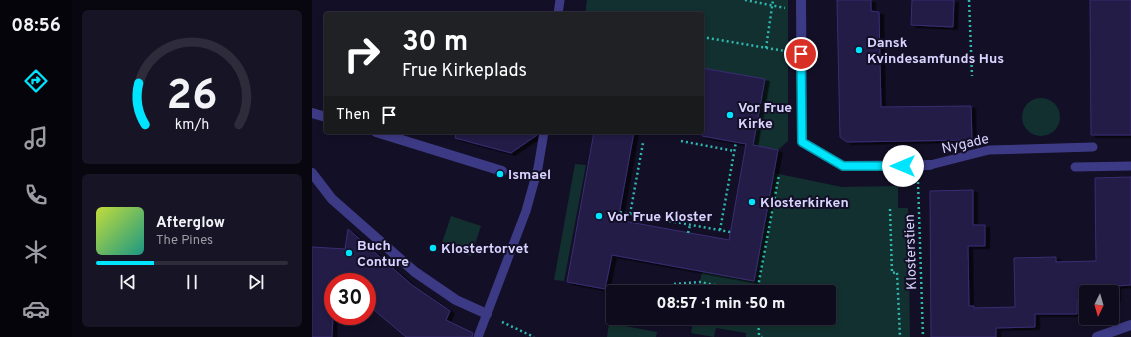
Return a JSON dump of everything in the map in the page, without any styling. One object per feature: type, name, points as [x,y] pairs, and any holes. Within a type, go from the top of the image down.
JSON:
[{"type":"street","points":[[801,5],[801,54]]},
{"type":"street","name":"Nygade","points":[[801,54],[802,142],[843,166],[930,165]]},
{"type":"street","points":[[312,112],[324,116]]},
{"type":"street","points":[[382,134],[502,171]]},
{"type":"street","points":[[312,172],[332,199],[415,272],[456,300],[487,314]]},
{"type":"street","points":[[1097,337],[1131,325]]},
{"type":"lane","points":[[558,12],[560,0]]},
{"type":"lane","points":[[478,337],[526,211],[538,168],[544,134]]},
{"type":"lane","name":"Nygade","points":[[930,165],[989,150],[1093,147]]},
{"type":"lane","points":[[1075,167],[1131,166]]},
{"type":"path","points":[[745,0],[772,5],[801,5]]},
{"type":"path","points":[[766,48],[773,0]]},
{"type":"path","points":[[968,0],[972,76]]},
{"type":"path","points":[[704,37],[801,54]]},
{"type":"path","points":[[681,141],[734,151]]},
{"type":"path","points":[[720,230],[736,142]]},
{"type":"path","points":[[630,214],[643,144]]},
{"type":"path","name":"Klosterstien","points":[[918,166],[923,337]]},
{"type":"path","points":[[758,285],[779,175]]},
{"type":"path","points":[[890,209],[892,273],[896,272],[900,337]]},
{"type":"path","points":[[620,212],[730,232]]},
{"type":"path","points":[[688,233],[690,225]]},
{"type":"path","points":[[674,284],[700,282],[715,285]]},
{"type":"path","points":[[487,314],[534,337]]},
{"type":"path","points":[[758,325],[759,335],[762,337]]},
{"type":"green space","points":[[587,0],[788,0],[788,141],[778,150],[753,145],[765,79],[704,68],[704,12],[585,12]]},
{"type":"green space","points":[[1037,98],[1045,98],[1055,103],[1059,110],[1059,124],[1055,131],[1045,136],[1037,136],[1027,131],[1025,128],[1022,121],[1022,113],[1027,103],[1030,101]]},
{"type":"green space","points":[[575,164],[586,165],[564,281],[554,280]]},
{"type":"green space","points":[[774,173],[842,187],[898,186],[898,208],[908,208],[910,337],[746,337],[746,333],[716,328],[714,337],[691,333],[693,325],[836,325],[836,285],[699,285],[702,271],[754,281]]},
{"type":"green space","points":[[451,216],[481,226],[471,256],[441,246]]},
{"type":"green space","points":[[609,325],[620,325],[657,332],[656,337],[607,337]]},
{"type":"building","name":"Dansk Kvindesamfunds Hus","points":[[837,0],[871,0],[871,11],[879,12],[881,107],[971,106],[972,140],[847,142],[840,137]]},
{"type":"building","name":"Dansk Kvindesamfunds Hus","points":[[912,0],[954,0],[953,27],[911,25]]},
{"type":"building","points":[[1090,0],[1131,0],[1131,135],[1091,135]]},
{"type":"building","name":"Vor Frue Kloster","points":[[704,68],[765,79],[753,145],[778,150],[754,281],[612,255],[605,289],[567,282],[594,134],[634,134],[618,220],[729,240],[746,144],[702,136],[702,134],[704,134]]},
{"type":"building","points":[[456,134],[537,134],[511,153],[455,138]]},
{"type":"building","points":[[1131,177],[1131,285],[1079,285],[1077,314],[1035,314],[1035,327],[996,328],[996,337],[931,337],[930,191],[973,190],[973,225],[985,225],[985,246],[968,246],[969,306],[974,306],[974,308],[1015,307],[1014,258],[1056,257],[1056,262],[1096,261],[1095,178]]},
{"type":"building","points":[[348,229],[412,285],[450,311],[446,320],[473,333],[472,337],[406,337],[376,312],[376,273],[324,273],[324,325],[333,325],[332,337],[312,337],[312,247],[345,249]]},
{"type":"place","name":"Dansk Kvindesamfunds Hus","points":[[859,50]]},
{"type":"place","name":"Vor Frue Kirke","points":[[730,115]]},
{"type":"place","name":"Ismael","points":[[500,174]]},
{"type":"place","name":"Klosterkirken","points":[[752,202]]},
{"type":"place","name":"Vor Frue Kloster","points":[[599,216]]},
{"type":"place","name":"Klostertorvet","points":[[433,248]]},
{"type":"place","name":"Buch Conture","points":[[349,253]]},
{"type":"route","points":[[801,54],[802,142],[843,166],[903,166]]}]
